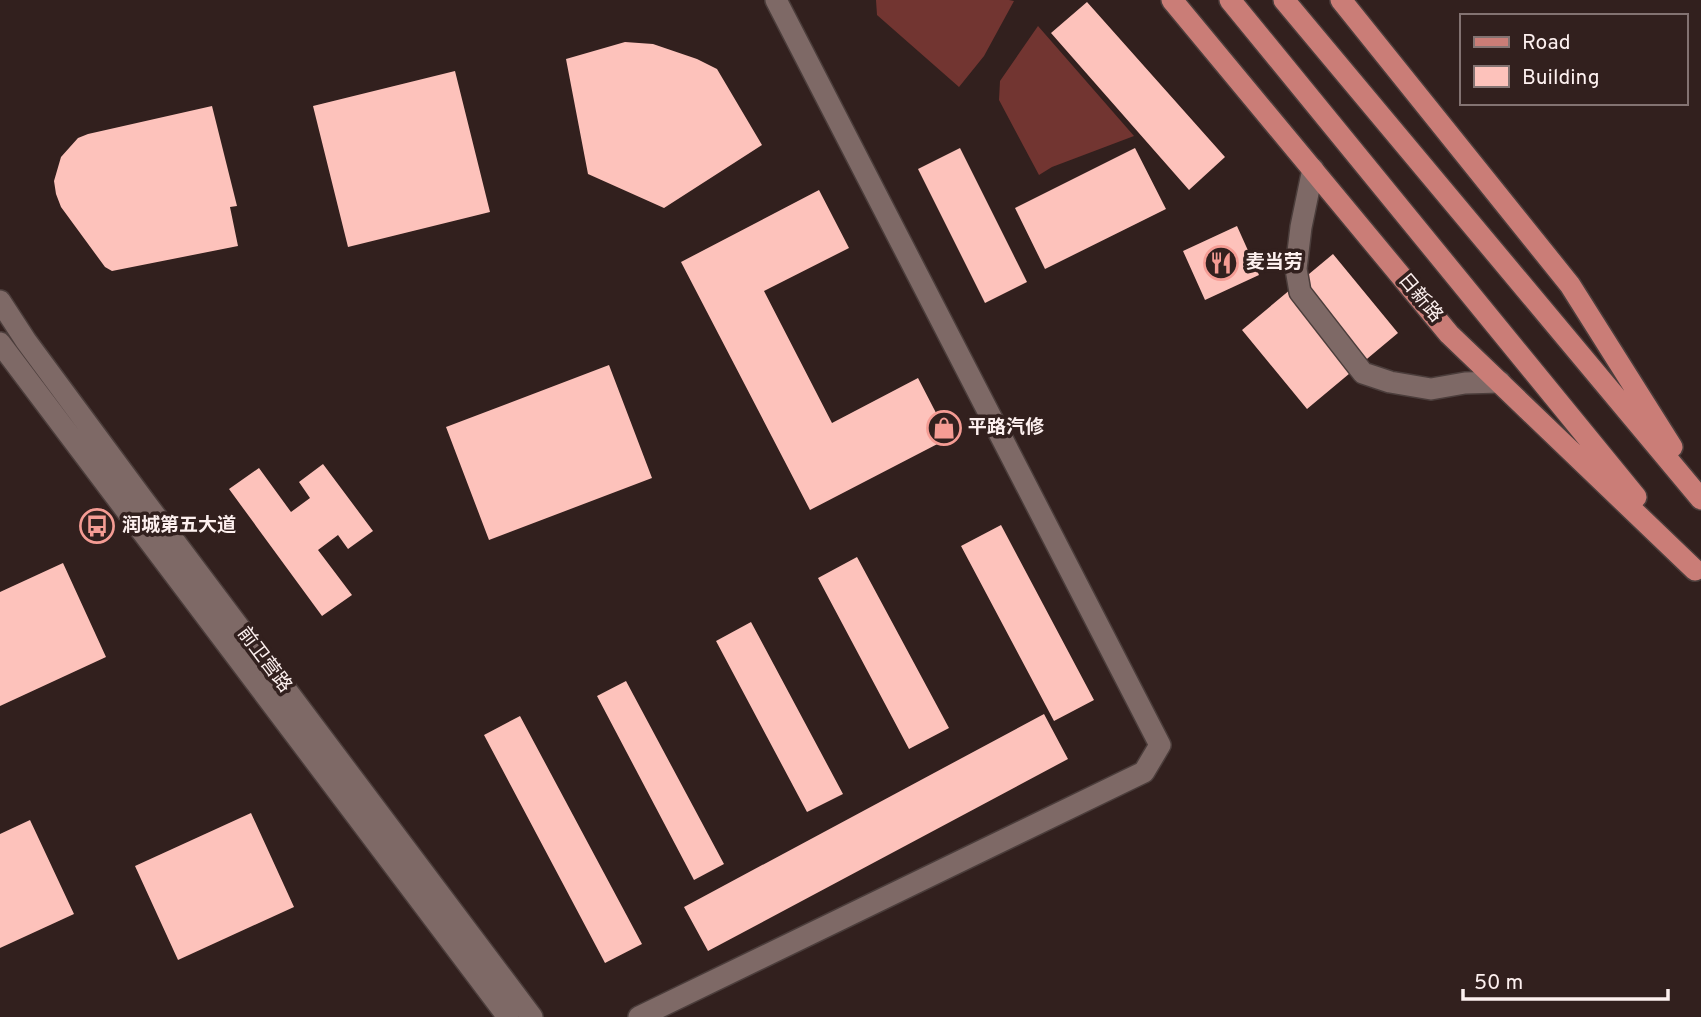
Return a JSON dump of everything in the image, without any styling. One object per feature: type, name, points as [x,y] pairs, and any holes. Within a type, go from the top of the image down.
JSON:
[{"type":"main road","name":"日新路","points":[[1172,0],[1449,334],[1698,573]]},
{"type":"main road","name":"日新路","points":[[1230,0],[1698,573]]},
{"type":"main road","points":[[1284,0],[1701,499]]},
{"type":"main road","points":[[1341,0],[1570,285],[1701,494]]},
{"type":"street","points":[[639,1017],[1144,772],[1160,745],[776,0]]},
{"type":"street","points":[[1312,169],[1296,270],[1300,292],[1363,373],[1390,382],[1430,389],[1465,383],[1500,382]]},
{"type":"street","name":"前卫营路","points":[[0,301],[26,341],[142,498],[532,1017]]},
{"type":"street","name":"前卫营路","points":[[0,343],[508,1017]]},
{"type":"shaded area","points":[[876,0],[1014,1],[984,56],[959,87],[877,15]]},
{"type":"shaded area","points":[[1038,26],[1134,136],[1052,167],[1039,175],[999,100],[1000,81]]},
{"type":"building","points":[[1087,2],[1225,157],[1189,190],[1051,33]]},
{"type":"building","points":[[625,42],[653,44],[717,69],[762,145],[664,208],[588,174],[566,59]]},
{"type":"building","points":[[455,71],[490,212],[348,247],[313,106]]},
{"type":"building","points":[[212,106],[237,206],[230,207],[238,246],[112,271],[105,267],[61,207],[54,181],[61,157],[78,138],[88,134]]},
{"type":"building","points":[[960,148],[1027,282],[985,303],[918,169]]},
{"type":"building","points":[[1135,148],[1166,209],[1045,269],[1015,208]]},
{"type":"building","points":[[819,190],[849,248],[764,291],[832,423],[918,378],[949,438],[810,510],[681,262]]},
{"type":"building","name":"麦当劳","points":[[1237,226],[1259,275],[1205,300],[1183,251]]},
{"type":"building","points":[[1333,254],[1398,333],[1307,409],[1242,330]]},
{"type":"building","points":[[609,365],[652,478],[489,540],[446,427]]},
{"type":"building","points":[[323,464],[373,531],[348,549],[338,535],[318,550],[352,595],[322,616],[229,489],[259,468],[291,512],[310,498],[299,482]]},
{"type":"building","points":[[1001,525],[1094,700],[1054,721],[961,546]]},
{"type":"building","points":[[857,557],[949,728],[909,749],[818,578]]},
{"type":"building","points":[[63,563],[106,657],[0,706],[0,592]]},
{"type":"building","points":[[751,622],[843,794],[807,812],[716,641]]},
{"type":"building","points":[[626,681],[724,864],[694,880],[597,696]]},
{"type":"building","points":[[1044,714],[1068,759],[708,951],[684,907]]},
{"type":"building","points":[[520,716],[642,944],[605,963],[484,735]]},
{"type":"building","points":[[251,813],[294,907],[178,960],[135,866]]},
{"type":"building","points":[[30,820],[74,914],[0,948],[0,834]]},
{"type":"place","name":"麦当劳","points":[[1221,263]]},
{"type":"place","name":"平路汽修","points":[[944,428]]},
{"type":"place","name":"润城第五大道","points":[[97,526]]}]
